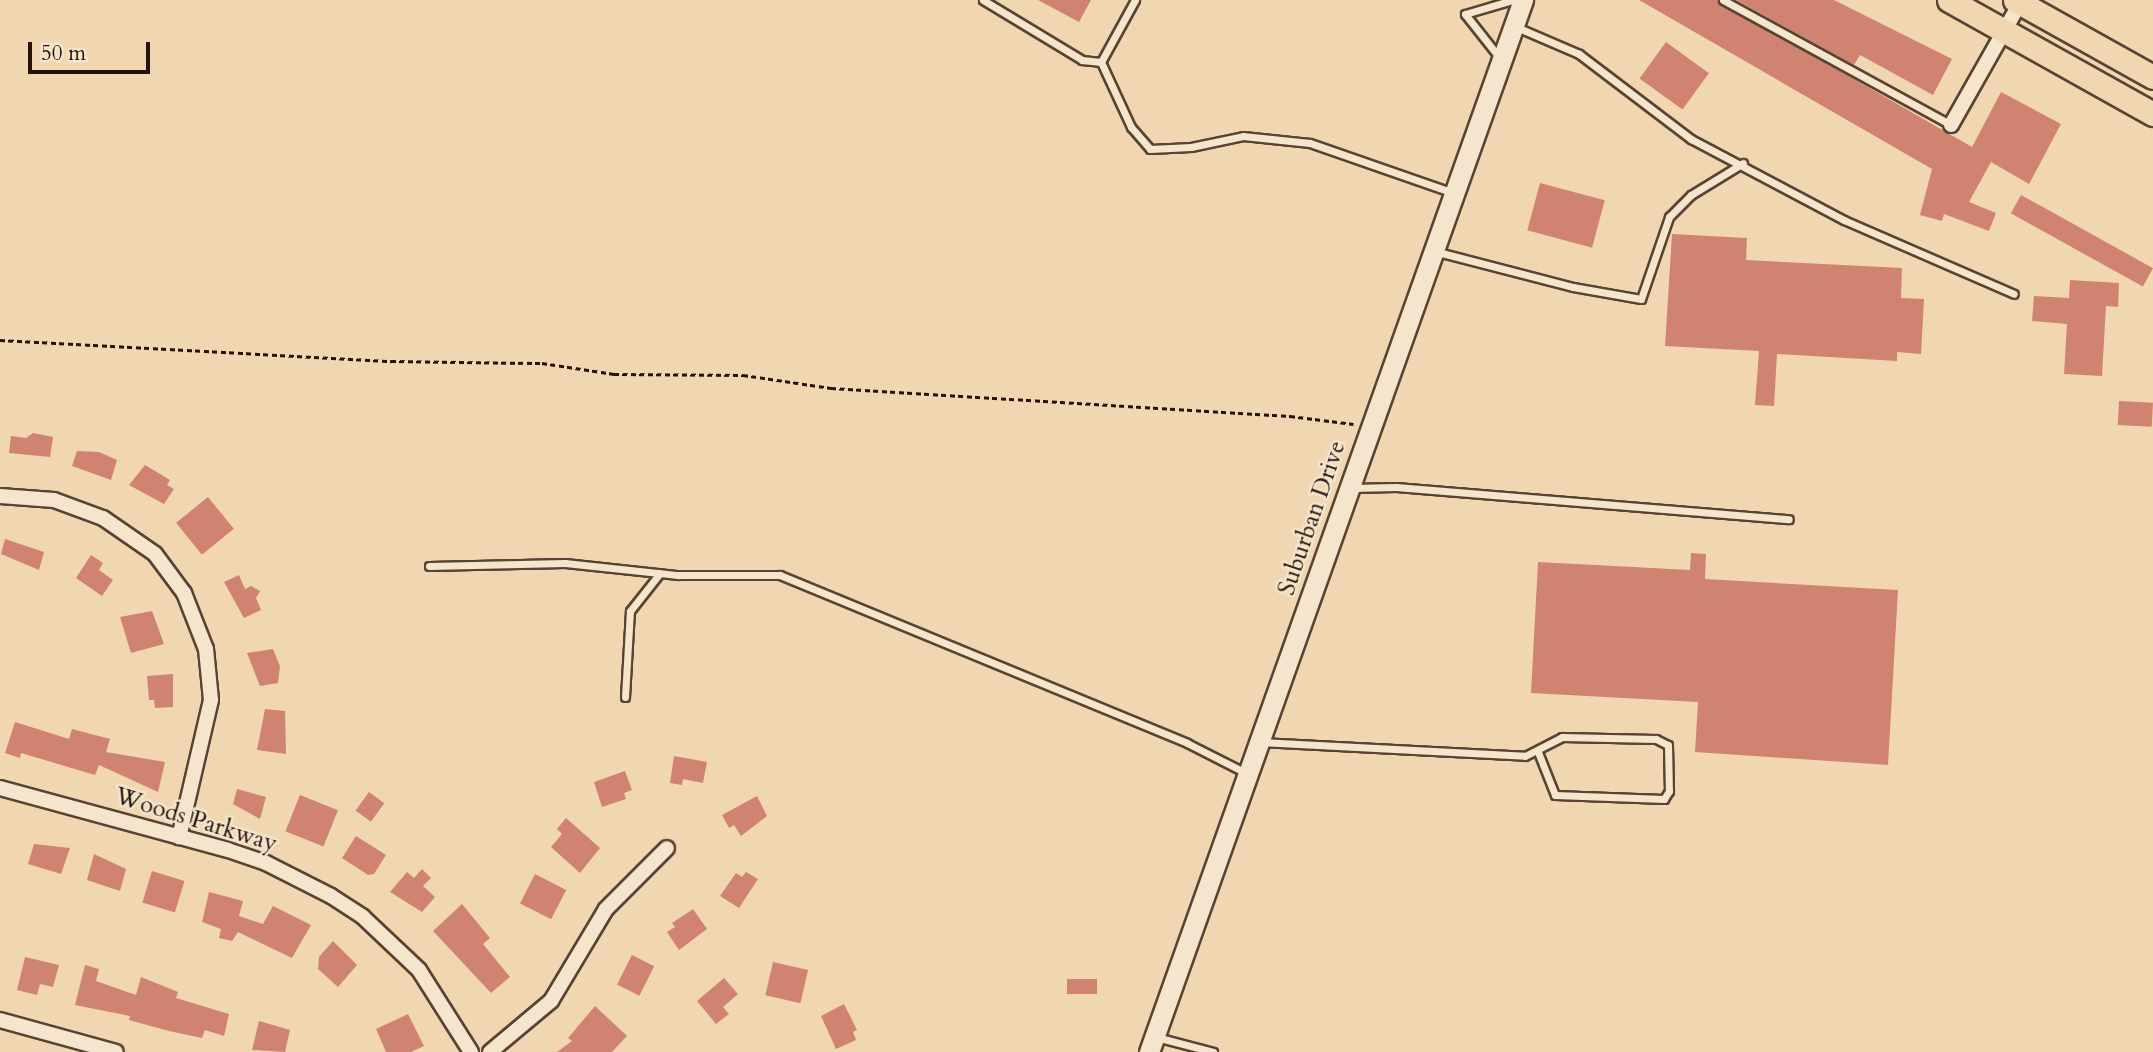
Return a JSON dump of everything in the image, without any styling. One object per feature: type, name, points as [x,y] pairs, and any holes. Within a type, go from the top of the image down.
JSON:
[{"type":"main road","name":"Suburban Drive","points":[[1151,1044],[1523,0]]},
{"type":"main road","points":[[1950,0],[2153,114]]},
{"type":"main road","points":[[2017,1],[2153,77]]},
{"type":"street","points":[[1951,125],[2004,31],[2017,1]]},
{"type":"street","points":[[0,496],[54,500],[103,517],[155,554],[184,593],[206,649],[211,700],[179,837]]},
{"type":"street","name":"Woods Parkway","points":[[0,788],[266,863],[363,917],[419,970],[471,1052]]},
{"type":"street","points":[[490,1052],[551,1001],[606,909],[667,848]]},
{"type":"street","points":[[0,1020],[116,1052]]},
{"type":"lane","points":[[984,0],[1082,60],[1101,62]]},
{"type":"lane","points":[[1101,62],[1135,0]]},
{"type":"lane","points":[[1501,60],[1465,14],[1513,0]]},
{"type":"lane","points":[[1723,0],[1951,125]]},
{"type":"lane","points":[[1513,25],[1579,54],[1691,139],[1743,163],[1844,220],[2014,294]]},
{"type":"lane","points":[[1101,62],[1131,127],[1150,149],[1191,147],[1243,136],[1310,144],[1453,192]]},
{"type":"lane","points":[[1432,250],[1573,288],[1641,299],[1669,217],[1690,195],[1743,163]]},
{"type":"lane","points":[[1348,488],[1396,487],[1789,519]]},
{"type":"lane","points":[[429,566],[565,563],[660,573],[780,575],[1187,743],[1247,774]]},
{"type":"lane","points":[[625,697],[630,611],[660,573]]},
{"type":"lane","points":[[1258,742],[1525,756],[1538,752],[1562,737],[1663,740],[1668,746],[1669,791],[1664,799],[1555,794],[1538,752]]},
{"type":"lane","points":[[1151,1044],[1213,1052]]},
{"type":"path","points":[[0,340],[403,362],[542,362],[614,374],[743,375],[831,388],[1290,416],[1370,426]]},
{"type":"building","points":[[1038,0],[1091,0],[1079,22]]},
{"type":"building","points":[[1639,0],[1717,0],[1972,147],[2001,92],[2061,124],[2029,184],[1991,162],[1969,202],[1996,213],[1989,231],[1944,214],[1942,221],[1920,215],[1932,169]]},
{"type":"building","points":[[1736,0],[1834,0],[1952,59],[1933,95],[1860,55],[1854,65]]},
{"type":"building","points":[[1666,42],[1709,73],[1682,110],[1640,78]]},
{"type":"building","points":[[1540,183],[1605,200],[1592,248],[1527,230]]},
{"type":"building","points":[[2021,195],[2153,268],[2143,287],[2011,213]]},
{"type":"building","points":[[1672,234],[1747,238],[1746,260],[1902,268],[1901,298],[1924,299],[1921,354],[1897,352],[1897,361],[1777,354],[1774,406],[1755,405],[1759,351],[1665,346]]},
{"type":"building","points":[[2070,280],[2119,283],[2118,307],[2106,306],[2102,376],[2064,374],[2067,324],[2032,321],[2034,296],[2069,298]]},
{"type":"building","points":[[2119,401],[2153,403],[2152,427],[2118,425]]},
{"type":"building","points":[[33,433],[53,437],[50,457],[9,453],[11,436],[26,438]]},
{"type":"building","points":[[77,451],[99,452],[117,460],[111,480],[72,466]]},
{"type":"building","points":[[145,465],[170,480],[167,485],[174,489],[164,504],[129,485]]},
{"type":"building","points":[[208,497],[234,529],[202,555],[176,523]]},
{"type":"building","points":[[5,539],[44,552],[39,570],[1,554]]},
{"type":"building","points":[[1691,553],[1706,554],[1705,579],[1898,590],[1888,765],[1695,752],[1698,702],[1531,693],[1538,562],[1690,570]]},
{"type":"building","points":[[91,555],[103,563],[99,570],[113,580],[102,596],[76,578]]},
{"type":"building","points":[[239,575],[245,589],[251,586],[260,591],[256,598],[261,610],[244,618],[224,582]]},
{"type":"building","points":[[152,611],[164,644],[131,653],[120,617]]},
{"type":"building","points":[[273,649],[280,666],[278,683],[260,686],[247,653]]},
{"type":"building","points":[[173,674],[173,707],[155,708],[154,700],[149,700],[147,676]]},
{"type":"building","points":[[265,709],[285,711],[286,754],[257,750]]},
{"type":"building","points":[[15,722],[69,739],[72,729],[110,739],[106,752],[165,762],[158,792],[99,765],[95,775],[21,753],[20,758],[5,753]]},
{"type":"building","points":[[674,756],[707,762],[703,783],[683,779],[682,785],[670,783]]},
{"type":"building","points":[[625,771],[632,790],[624,793],[626,799],[602,807],[594,782]]},
{"type":"building","points":[[237,789],[266,797],[260,819],[233,804]]},
{"type":"building","points":[[369,792],[384,803],[371,822],[355,811]]},
{"type":"building","points":[[300,795],[338,810],[323,847],[285,831]]},
{"type":"building","points":[[757,796],[767,816],[741,836],[734,825],[729,828],[722,815]]},
{"type":"building","points":[[566,818],[600,848],[580,873],[551,847],[562,834],[557,829]]},
{"type":"building","points":[[356,836],[386,855],[374,874],[368,875],[342,858]]},
{"type":"building","points":[[34,844],[70,848],[61,874],[28,864]]},
{"type":"building","points":[[94,854],[126,869],[120,891],[87,880]]},
{"type":"building","points":[[422,869],[431,878],[423,886],[435,897],[422,912],[390,892],[407,872],[414,878]]},
{"type":"building","points":[[152,871],[185,881],[175,912],[142,903]]},
{"type":"building","points":[[746,872],[758,879],[739,908],[720,896],[736,873],[742,877]]},
{"type":"building","points":[[535,874],[566,890],[551,919],[520,903]]},
{"type":"building","points":[[209,892],[243,901],[239,916],[263,924],[273,906],[311,925],[292,958],[238,932],[232,941],[219,938],[221,929],[202,922]]},
{"type":"building","points":[[462,904],[490,938],[483,944],[510,977],[491,993],[433,931]]},
{"type":"building","points":[[693,909],[707,929],[679,950],[667,932],[675,927],[672,923]]},
{"type":"building","points":[[333,941],[357,965],[338,987],[318,969],[319,957]]},
{"type":"building","points":[[632,955],[654,966],[639,996],[617,984]]},
{"type":"building","points":[[25,957],[59,965],[53,987],[40,984],[37,995],[17,990]]},
{"type":"building","points":[[773,962],[808,970],[800,1003],[765,995]]},
{"type":"building","points":[[85,965],[99,969],[96,981],[136,995],[141,977],[178,992],[176,998],[229,1014],[224,1036],[205,1030],[202,1038],[129,1020],[130,1016],[75,1005]]},
{"type":"building","points":[[724,978],[738,994],[723,1007],[729,1014],[716,1024],[697,1001]]},
{"type":"building","points":[[1067,979],[1097,979],[1097,994],[1067,994]]},
{"type":"building","points":[[844,1004],[857,1030],[853,1032],[856,1040],[836,1049],[821,1016]]},
{"type":"building","points":[[595,1006],[627,1036],[612,1052],[557,1052],[572,1041],[568,1038]]},
{"type":"building","points":[[408,1014],[424,1046],[411,1052],[386,1052],[376,1029]]},
{"type":"building","points":[[259,1021],[290,1030],[285,1052],[252,1050]]}]
